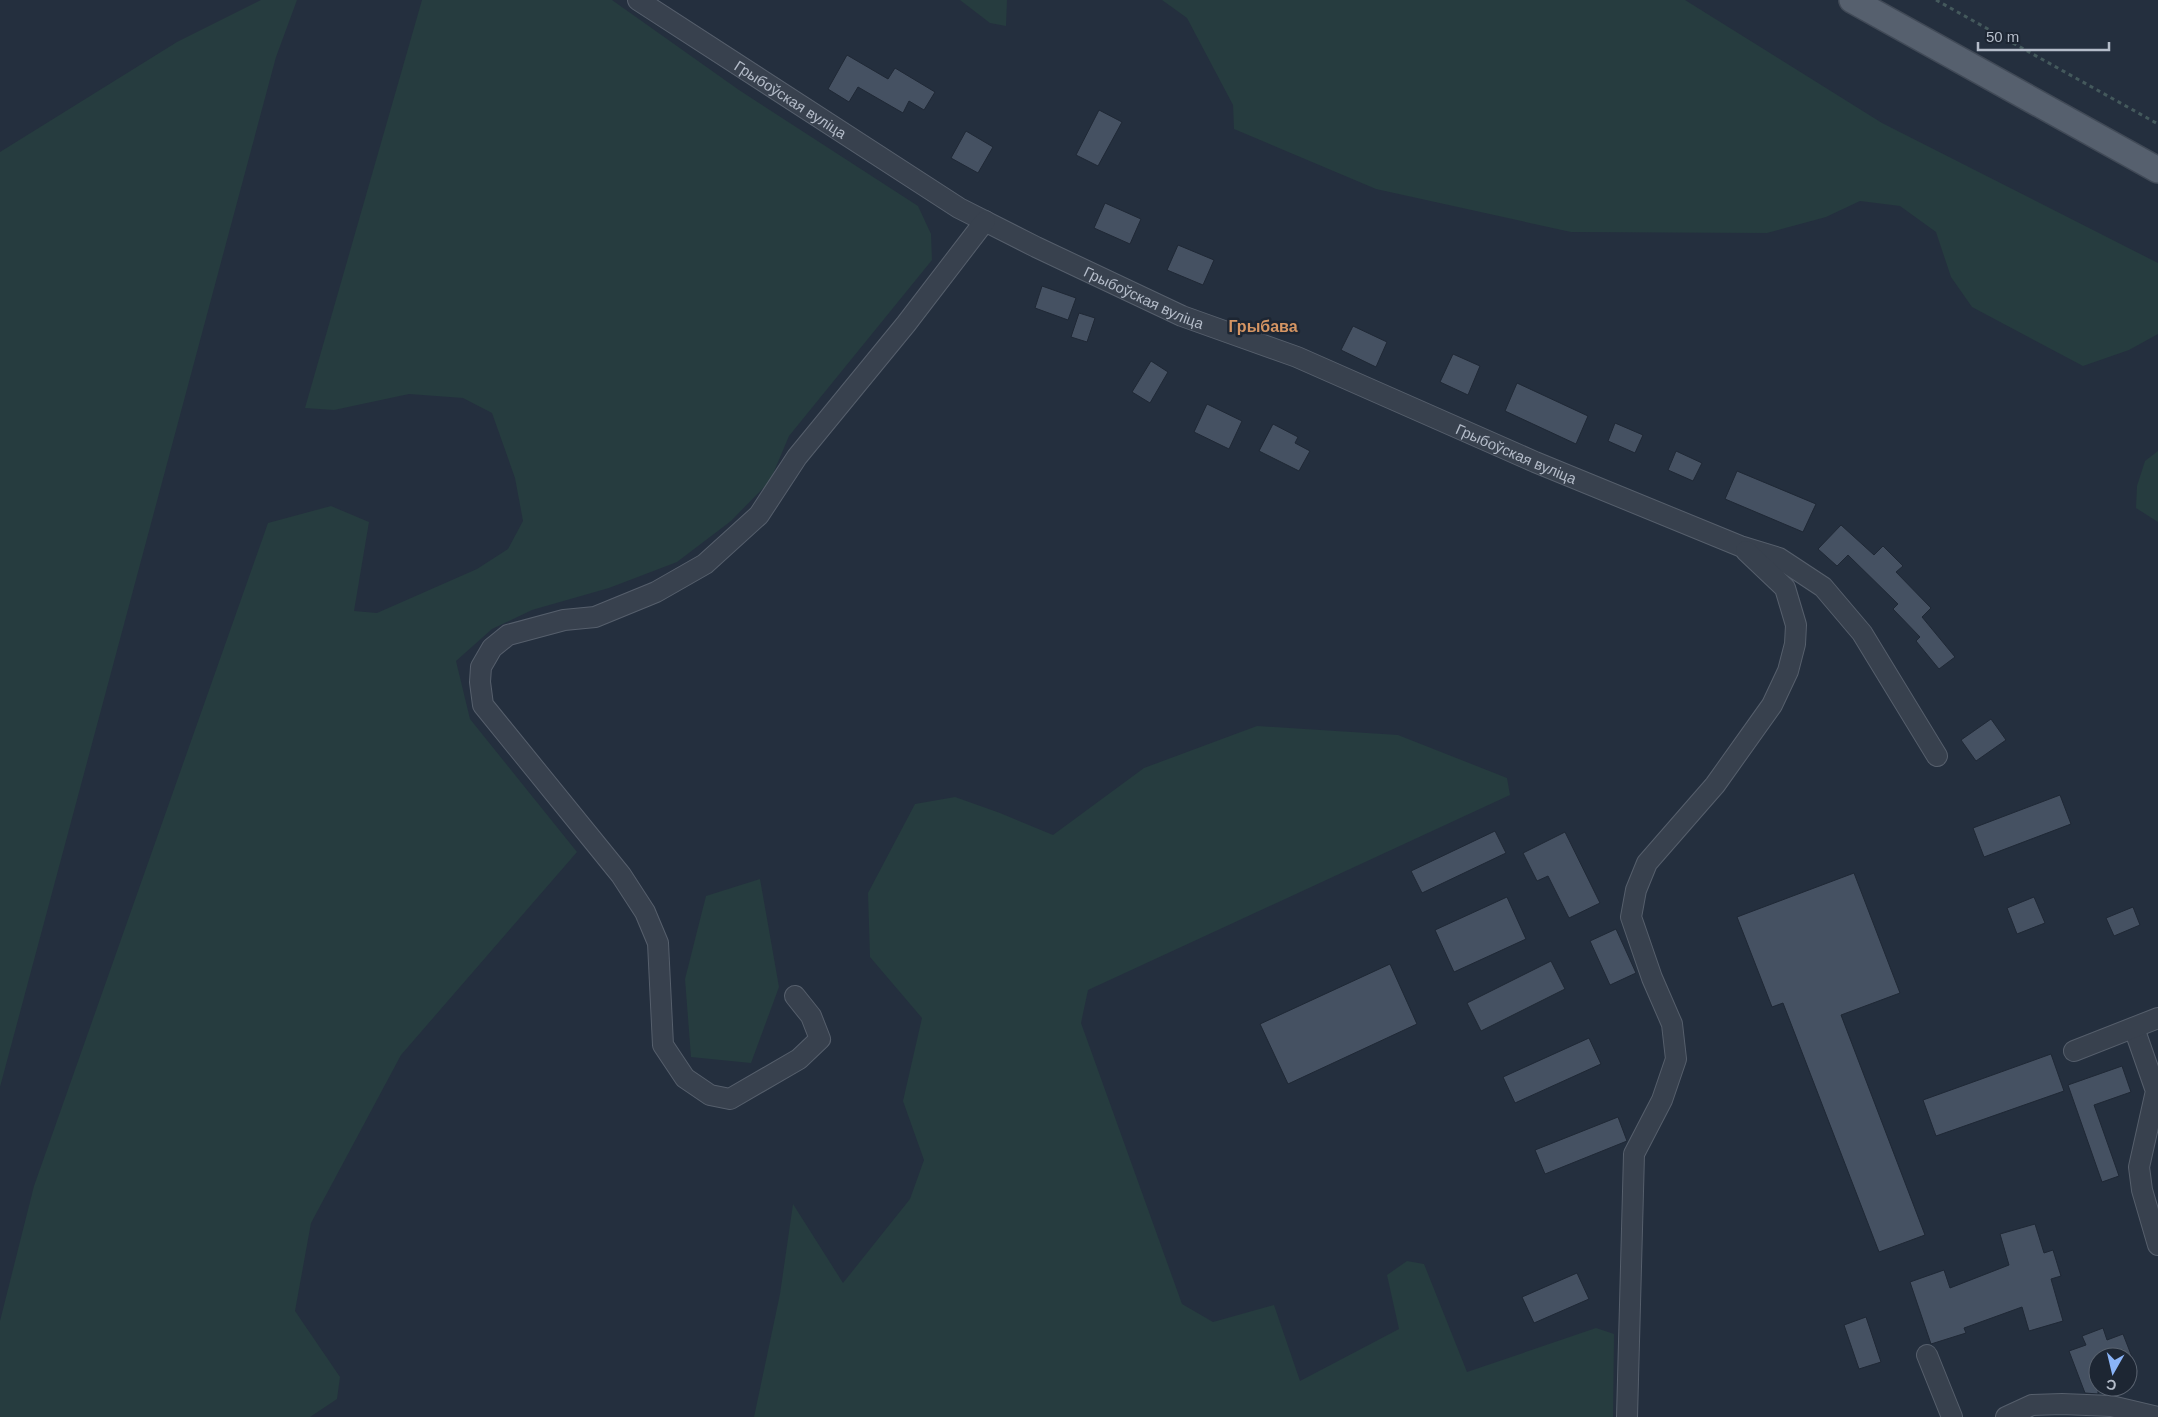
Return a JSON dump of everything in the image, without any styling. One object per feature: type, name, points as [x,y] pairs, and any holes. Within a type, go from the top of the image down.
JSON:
[{"type":"main road","points":[[1852,0],[2158,170]]},
{"type":"street","name":"Грыбоўская вуліца","points":[[638,0],[959,208],[985,221],[1182,316],[1297,357],[1535,462],[1740,546],[1779,558],[1823,587],[1862,633],[1937,756]]},
{"type":"street","points":[[794,996],[811,1016],[820,1039],[799,1059],[730,1098],[710,1095],[685,1078],[663,1045],[658,943],[645,912],[621,875],[483,705],[480,682],[481,667],[492,648],[508,635],[564,620],[595,617],[656,592],[705,564],[760,515],[797,457],[906,324],[985,221]]},
{"type":"street","points":[[1627,1417],[1634,1154],[1662,1100],[1676,1059],[1672,1024],[1652,978],[1631,917],[1636,890],[1646,863],[1715,784],[1772,705],[1788,671],[1795,644],[1796,625],[1785,588],[1740,546]]},
{"type":"street","points":[[2074,1051],[2158,1018]]},
{"type":"street","points":[[2134,1028],[2156,1091],[2139,1167],[2142,1190],[2158,1245]]},
{"type":"street","points":[[1927,1355],[1952,1417]]},
{"type":"street","points":[[2006,1417],[2032,1405],[2062,1404],[2111,1406],[2158,1417]]},
{"type":"path","points":[[1936,0],[2158,124]]},
{"type":"green space","points":[[261,0],[297,0],[276,57],[0,1087],[0,152],[177,42]]},
{"type":"green space","points":[[422,0],[612,0],[739,90],[918,206],[931,234],[932,260],[789,436],[770,481],[731,521],[677,562],[609,588],[532,610],[492,629],[456,661],[470,719],[577,852],[401,1055],[311,1223],[295,1311],[340,1377],[337,1399],[310,1417],[0,1417],[0,1321],[34,1186],[268,523],[331,506],[369,522],[354,611],[377,613],[477,569],[508,549],[523,521],[515,478],[492,413],[463,398],[409,394],[334,410],[305,408]]},
{"type":"green space","points":[[960,0],[1007,0],[1006,26],[990,23]]},
{"type":"green space","points":[[1162,0],[1685,0],[1882,123],[2158,263],[2158,334],[2129,350],[2083,366],[1972,307],[1951,277],[1936,232],[1900,206],[1860,201],[1826,217],[1767,233],[1571,232],[1376,189],[1234,129],[1233,105],[1187,18]]},
{"type":"green space","points":[[2158,451],[2158,522],[2136,508],[2137,486],[2145,461]]},
{"type":"green space","points":[[1257,726],[1398,735],[1507,778],[1510,795],[1088,990],[1081,1023],[1182,1304],[1213,1322],[1274,1305],[1300,1381],[1399,1329],[1387,1275],[1407,1261],[1424,1264],[1467,1372],[1596,1328],[1614,1334],[1613,1417],[754,1417],[780,1294],[793,1204],[843,1283],[910,1199],[924,1160],[903,1101],[922,1018],[870,957],[868,893],[915,804],[955,797],[1053,835],[1144,768]]},
{"type":"green space","points":[[760,879],[779,987],[751,1063],[691,1057],[685,979],[706,896]]},
{"type":"building","points":[[847,55],[888,79],[895,68],[935,92],[924,110],[909,101],[903,113],[858,87],[849,102],[828,89]]},
{"type":"building","points":[[1099,110],[1122,122],[1098,166],[1076,155]]},
{"type":"building","points":[[966,131],[993,147],[978,173],[951,158]]},
{"type":"building","points":[[1105,203],[1141,219],[1130,244],[1094,228]]},
{"type":"building","points":[[1178,245],[1214,260],[1203,285],[1167,270]]},
{"type":"building","points":[[1042,286],[1076,298],[1068,320],[1035,308]]},
{"type":"building","points":[[1079,313],[1095,318],[1087,342],[1071,337]]},
{"type":"building","points":[[1353,326],[1387,342],[1376,367],[1341,350]]},
{"type":"building","points":[[1453,354],[1480,366],[1468,395],[1440,382]]},
{"type":"building","points":[[1151,361],[1168,372],[1150,403],[1132,392]]},
{"type":"building","points":[[1517,383],[1588,416],[1576,444],[1505,411]]},
{"type":"building","points":[[1207,404],[1242,421],[1229,449],[1194,432]]},
{"type":"building","points":[[1615,423],[1643,435],[1635,453],[1608,441]]},
{"type":"building","points":[[1273,424],[1298,437],[1295,443],[1310,451],[1299,471],[1259,451]]},
{"type":"building","points":[[1676,451],[1702,463],[1693,481],[1668,470]]},
{"type":"building","points":[[1737,471],[1816,504],[1803,532],[1725,499]]},
{"type":"building","points":[[1841,525],[1874,555],[1883,546],[1903,566],[1896,572],[1931,608],[1922,617],[1955,657],[1939,669],[1916,641],[1920,637],[1893,609],[1898,604],[1848,555],[1837,566],[1818,549]]},
{"type":"building","points":[[1991,719],[2006,740],[1976,761],[1961,740]]},
{"type":"building","points":[[2060,795],[2071,824],[1984,857],[1973,828]]},
{"type":"building","points":[[1495,831],[1506,853],[1422,893],[1411,871]]},
{"type":"building","points":[[1565,832],[1600,903],[1569,918],[1548,876],[1537,881],[1523,853]]},
{"type":"building","points":[[1854,873],[1900,993],[1841,1015],[1925,1235],[1879,1252],[1783,1003],[1772,1007],[1737,917]]},
{"type":"building","points":[[1507,897],[1526,939],[1454,972],[1435,930]]},
{"type":"building","points":[[2034,897],[2045,923],[2017,934],[2007,908]]},
{"type":"building","points":[[2133,907],[2140,925],[2114,936],[2106,918]]},
{"type":"building","points":[[1616,929],[1636,973],[1610,985],[1590,941]]},
{"type":"building","points":[[1551,961],[1565,989],[1481,1031],[1467,1003]]},
{"type":"building","points":[[1390,964],[1417,1024],[1288,1084],[1260,1024]]},
{"type":"building","points":[[1589,1038],[1601,1064],[1515,1103],[1503,1077]]},
{"type":"building","points":[[2051,1054],[2064,1091],[1936,1136],[1923,1100]]},
{"type":"building","points":[[2122,1066],[2131,1092],[2094,1105],[2119,1176],[2102,1182],[2068,1085]]},
{"type":"building","points":[[1618,1117],[1627,1141],[1545,1174],[1535,1150]]},
{"type":"building","points":[[2035,1224],[2044,1253],[2053,1250],[2061,1276],[2051,1279],[2063,1321],[2029,1331],[2022,1307],[1964,1328],[1966,1333],[1931,1344],[1910,1282],[1944,1270],[1950,1288],[2009,1265],[2000,1234]]},
{"type":"building","points":[[1577,1273],[1589,1299],[1534,1323],[1522,1297]]},
{"type":"building","points":[[1866,1317],[1881,1362],[1859,1369],[1844,1325]]},
{"type":"building","points":[[2103,1328],[2107,1340],[2123,1334],[2128,1347],[2088,1347],[2088,1393],[2085,1393],[2069,1351],[2086,1345],[2082,1336]]},
{"type":"district","name":"Грыбава","points":[[1263,326]]}]
